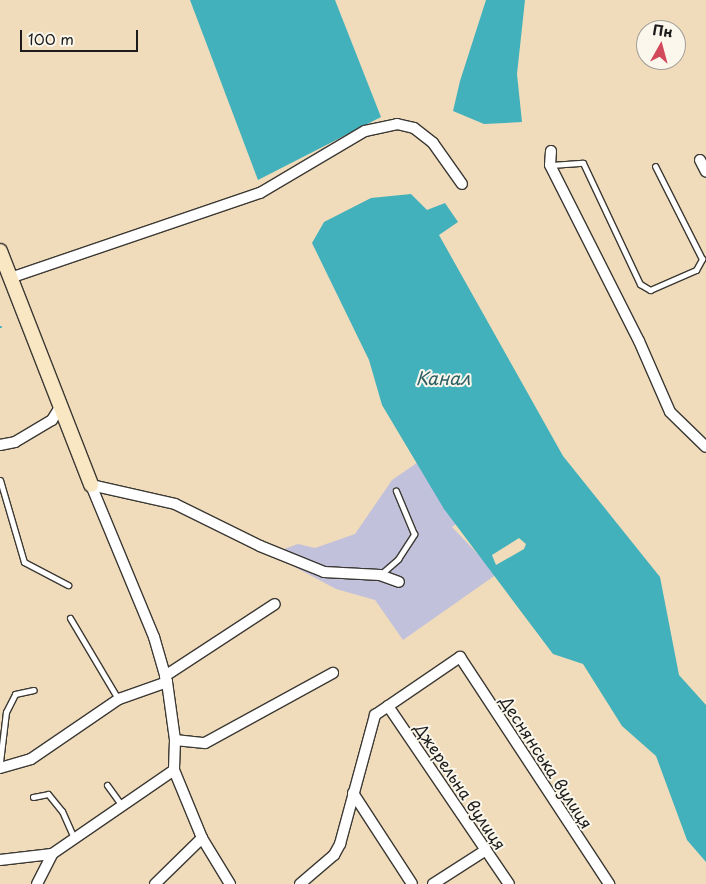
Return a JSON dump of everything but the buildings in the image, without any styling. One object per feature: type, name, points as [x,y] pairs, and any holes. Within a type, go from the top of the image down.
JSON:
[{"type":"street","points":[[10,278],[260,193],[365,131],[397,124],[414,128],[433,142],[462,184]]},
{"type":"street","points":[[551,151],[550,165],[639,341],[670,412],[706,447]]},
{"type":"street","points":[[700,160],[706,172]]},
{"type":"street","points":[[0,251],[59,410],[140,598],[166,679],[176,740],[174,770],[202,838],[230,884]]},
{"type":"street","points":[[0,445],[15,442],[52,420],[59,410]]},
{"type":"street","points":[[91,485],[175,504],[260,546],[324,572],[380,574],[399,582]]},
{"type":"street","points":[[0,768],[30,760],[119,699],[166,679],[275,604]]},
{"type":"street","name":"Деснянська вулиця","points":[[388,706],[460,657],[609,884]]},
{"type":"street","points":[[176,740],[204,742],[334,673]]},
{"type":"street","points":[[300,884],[334,855],[340,844],[371,726],[375,715],[388,706]]},
{"type":"street","name":"Джерельна вулиця","points":[[388,706],[509,884]]},
{"type":"street","points":[[37,884],[52,854],[121,804],[174,770]]},
{"type":"street","points":[[353,793],[412,884]]},
{"type":"street","points":[[155,884],[202,838]]},
{"type":"street","points":[[433,884],[486,850]]},
{"type":"street","points":[[0,860],[52,854]]},
{"type":"lane","points":[[550,165],[583,164],[640,284],[650,290],[696,270],[702,259],[655,166]]},
{"type":"lane","points":[[0,480],[24,562],[68,585]]},
{"type":"lane","points":[[380,574],[398,559],[414,534],[396,491]]},
{"type":"lane","points":[[70,618],[119,699]]},
{"type":"lane","points":[[0,762],[6,712],[15,694],[34,690]]},
{"type":"lane","points":[[107,785],[121,804]]},
{"type":"lane","points":[[33,797],[48,794],[62,811],[74,838]]},
{"type":"shaded area","points":[[456,436],[498,496],[452,527],[497,574],[403,640],[375,600],[336,589],[278,558],[284,549],[298,544],[315,548],[355,534],[392,480]]},
{"type":"water","points":[[190,0],[335,0],[381,117],[258,180]]},
{"type":"water","points":[[486,0],[525,0],[517,74],[522,122],[484,124],[453,111],[460,81]]},
{"type":"water","name":"Канал","points":[[411,194],[427,210],[445,203],[458,222],[439,235],[563,456],[660,577],[679,675],[706,705],[706,862],[687,840],[656,756],[622,726],[583,664],[553,654],[444,509],[382,405],[369,360],[312,243],[324,222],[371,198]]},
{"type":"pier","points":[[519,538],[526,544],[524,549],[496,565],[492,555]]}]
